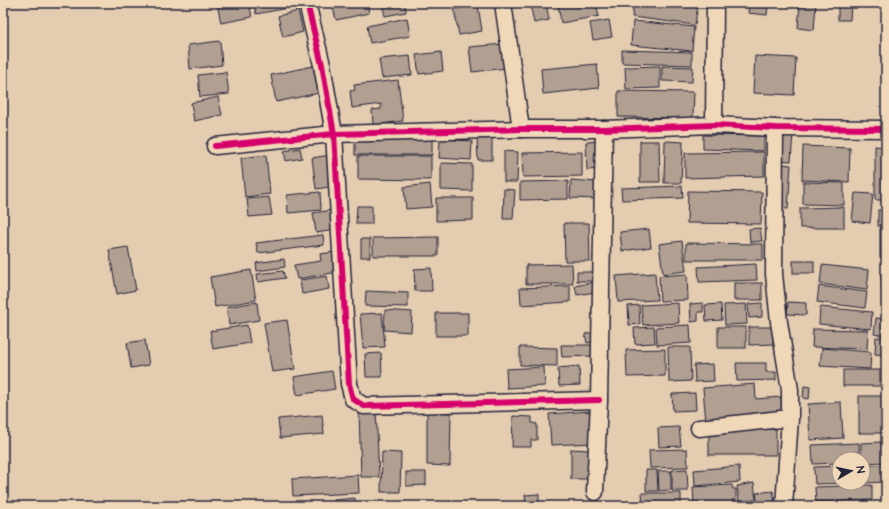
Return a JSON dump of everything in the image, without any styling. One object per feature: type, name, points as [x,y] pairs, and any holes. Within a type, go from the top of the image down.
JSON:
[{"type":"street","points":[[307,3],[322,65],[334,134],[349,384],[352,399],[364,406],[599,400]]},
{"type":"street","points":[[504,3],[521,129]]},
{"type":"street","points":[[714,125],[715,3]]},
{"type":"street","points":[[215,146],[334,134],[521,129],[604,129],[714,125],[775,128],[886,129]]},
{"type":"street","points":[[775,128],[774,274],[779,322],[790,390],[790,418],[784,506]]},
{"type":"street","points":[[595,492],[599,400],[604,129]]},
{"type":"street","points":[[699,428],[790,418]]},
{"type":"building","points":[[217,3],[249,3],[252,17],[221,23]]},
{"type":"building","points":[[254,3],[299,3],[299,6],[256,14]]},
{"type":"building","points":[[332,3],[367,3],[369,13],[336,20]]},
{"type":"building","points":[[382,3],[405,3],[406,12],[385,16]]},
{"type":"building","points":[[530,3],[546,3],[549,20],[534,23]]},
{"type":"building","points":[[558,3],[596,3],[599,16],[561,23]]},
{"type":"building","points":[[634,3],[698,3],[695,25],[632,17]]},
{"type":"building","points":[[749,3],[768,3],[767,15],[748,13]]},
{"type":"building","points":[[800,3],[816,3],[814,30],[798,28]]},
{"type":"building","points":[[838,3],[851,3],[850,20],[838,20]]},
{"type":"building","points":[[478,5],[482,31],[459,35],[454,9]]},
{"type":"building","points":[[298,11],[303,32],[283,37],[278,16]]},
{"type":"building","points":[[407,18],[410,36],[370,43],[367,26]]},
{"type":"building","points":[[609,20],[612,37],[593,40],[590,23]]},
{"type":"building","points":[[633,21],[694,27],[692,51],[631,45]]},
{"type":"building","points":[[220,41],[222,65],[190,69],[188,45]]},
{"type":"building","points":[[504,44],[507,68],[472,72],[469,47]]},
{"type":"building","points":[[622,50],[692,52],[692,65],[622,63]]},
{"type":"building","points":[[441,52],[443,71],[419,74],[416,55]]},
{"type":"building","points":[[410,56],[412,75],[382,78],[379,59]]},
{"type":"building","points":[[755,56],[796,58],[794,95],[753,93]]},
{"type":"building","points":[[597,64],[599,88],[543,94],[541,69]]},
{"type":"building","points":[[313,66],[319,93],[276,102],[271,75]]},
{"type":"building","points":[[660,66],[660,88],[626,89],[625,67]]},
{"type":"building","points":[[662,66],[693,67],[692,82],[662,81]]},
{"type":"building","points":[[226,72],[229,94],[200,97],[198,75]]},
{"type":"building","points":[[398,80],[403,121],[373,125],[372,110],[381,109],[381,104],[352,108],[350,91],[355,90],[354,85]]},
{"type":"building","points":[[618,91],[694,92],[693,118],[618,117]]},
{"type":"building","points":[[218,97],[222,115],[194,121],[191,103]]},
{"type":"building","points":[[779,131],[793,133],[791,161],[776,160]]},
{"type":"building","points":[[703,135],[764,136],[764,151],[703,149]]},
{"type":"building","points":[[492,136],[492,160],[478,160],[477,137]]},
{"type":"building","points":[[440,139],[472,141],[471,160],[439,158]]},
{"type":"building","points":[[355,140],[432,140],[432,155],[355,155]]},
{"type":"building","points":[[600,141],[601,169],[587,170],[586,142]]},
{"type":"building","points":[[640,141],[659,141],[660,182],[640,182]]},
{"type":"building","points":[[665,141],[683,142],[681,183],[664,183]]},
{"type":"building","points":[[803,146],[850,148],[849,182],[802,180]]},
{"type":"building","points":[[875,146],[886,147],[886,200],[875,200]]},
{"type":"building","points":[[300,148],[302,158],[286,161],[284,151]]},
{"type":"building","points":[[504,151],[518,152],[517,182],[504,182]]},
{"type":"building","points":[[582,152],[582,176],[523,177],[522,153]]},
{"type":"building","points":[[764,152],[764,176],[685,178],[685,153]]},
{"type":"building","points":[[266,155],[270,194],[245,197],[241,158]]},
{"type":"building","points":[[330,155],[333,179],[328,180],[329,187],[316,189],[312,158]]},
{"type":"building","points":[[358,156],[431,156],[431,180],[358,179]]},
{"type":"building","points":[[441,163],[472,164],[472,191],[441,190]]},
{"type":"building","points":[[779,164],[791,165],[788,209],[776,208]]},
{"type":"building","points":[[571,180],[597,182],[597,199],[570,198]]},
{"type":"building","points":[[568,181],[568,199],[520,200],[520,182]]},
{"type":"building","points":[[803,182],[844,183],[844,205],[803,204]]},
{"type":"building","points":[[430,184],[432,207],[406,209],[404,187]]},
{"type":"building","points":[[682,186],[683,198],[622,200],[621,188]]},
{"type":"building","points":[[504,189],[515,190],[513,219],[503,219]]},
{"type":"building","points":[[688,191],[762,192],[761,224],[687,223]]},
{"type":"building","points":[[320,192],[321,210],[288,213],[287,195]]},
{"type":"building","points":[[855,193],[873,194],[870,223],[852,221]]},
{"type":"building","points":[[269,197],[272,215],[249,217],[247,199]]},
{"type":"building","points":[[436,198],[473,198],[473,220],[436,221]]},
{"type":"building","points":[[357,206],[372,206],[372,224],[356,224]]},
{"type":"building","points":[[844,207],[844,228],[800,228],[800,208]]},
{"type":"building","points":[[332,210],[335,230],[316,233],[313,213]]},
{"type":"building","points":[[878,210],[886,210],[886,226],[878,226]]},
{"type":"building","points":[[564,223],[589,223],[590,261],[565,261]]},
{"type":"building","points":[[760,228],[762,241],[750,242],[749,229]]},
{"type":"building","points":[[649,229],[651,247],[622,251],[620,232]]},
{"type":"building","points":[[880,229],[886,229],[886,257],[880,257]]},
{"type":"building","points":[[323,235],[324,245],[258,253],[256,243]]},
{"type":"building","points":[[438,237],[438,256],[373,256],[373,238]]},
{"type":"building","points":[[361,239],[370,239],[370,257],[361,257]]},
{"type":"building","points":[[682,241],[686,271],[663,274],[659,244]]},
{"type":"building","points":[[686,243],[763,244],[763,260],[686,260]]},
{"type":"building","points":[[128,247],[136,290],[117,294],[109,250]]},
{"type":"building","points":[[335,252],[338,272],[297,279],[294,265],[321,261],[320,254]]},
{"type":"building","points":[[284,259],[285,267],[257,271],[256,263]]},
{"type":"building","points":[[793,261],[814,261],[814,273],[793,273]]},
{"type":"building","points":[[572,264],[573,284],[526,284],[526,265]]},
{"type":"building","points":[[756,264],[757,280],[699,282],[698,267]]},
{"type":"building","points":[[822,265],[869,270],[867,290],[820,284]]},
{"type":"building","points":[[431,268],[432,291],[415,291],[414,269]]},
{"type":"building","points":[[251,270],[256,300],[215,307],[210,277]]},
{"type":"building","points":[[283,271],[285,278],[258,282],[257,274]]},
{"type":"building","points":[[577,272],[598,272],[598,281],[577,281]]},
{"type":"building","points":[[655,273],[657,300],[618,302],[616,276]]},
{"type":"building","points":[[687,274],[688,300],[660,301],[659,276]]},
{"type":"building","points":[[881,275],[886,275],[886,294],[882,294]]},
{"type":"building","points":[[327,276],[329,289],[302,294],[300,280]]},
{"type":"building","points":[[594,282],[595,292],[577,295],[575,286]]},
{"type":"building","points":[[734,283],[762,283],[762,300],[734,300]]},
{"type":"building","points":[[570,286],[570,302],[521,305],[520,288]]},
{"type":"building","points":[[819,286],[867,292],[865,308],[817,302]]},
{"type":"building","points":[[366,291],[408,293],[408,307],[365,306]]},
{"type":"building","points":[[257,302],[259,320],[229,325],[227,307]]},
{"type":"building","points":[[788,302],[806,303],[806,315],[787,314]]},
{"type":"building","points":[[678,303],[679,323],[643,325],[641,305]]},
{"type":"building","points":[[703,303],[703,312],[698,312],[698,321],[691,322],[690,304]]},
{"type":"building","points":[[762,303],[762,317],[749,318],[748,304]]},
{"type":"building","points":[[721,304],[722,320],[706,321],[705,305]]},
{"type":"building","points":[[746,304],[747,324],[725,325],[724,305]]},
{"type":"building","points":[[639,305],[640,324],[629,325],[628,306]]},
{"type":"building","points":[[820,307],[872,312],[871,329],[819,324]]},
{"type":"building","points":[[385,310],[412,312],[411,332],[384,330]]},
{"type":"building","points":[[382,313],[385,347],[363,348],[360,314]]},
{"type":"building","points":[[436,313],[468,313],[468,336],[436,336]]},
{"type":"building","points":[[876,318],[886,319],[886,336],[874,334]]},
{"type":"building","points":[[287,320],[295,369],[272,372],[264,323]]},
{"type":"building","points":[[247,325],[250,343],[213,349],[210,331]]},
{"type":"building","points":[[690,325],[691,343],[657,345],[656,327]]},
{"type":"building","points":[[654,327],[655,343],[635,344],[634,328]]},
{"type":"building","points":[[718,327],[746,327],[746,348],[718,348]]},
{"type":"building","points":[[749,327],[773,327],[773,344],[749,345]]},
{"type":"building","points":[[813,329],[868,330],[867,349],[812,347]]},
{"type":"building","points":[[597,332],[598,341],[587,343],[585,334]]},
{"type":"building","points":[[876,337],[886,338],[886,355],[875,354]]},
{"type":"building","points":[[145,340],[149,365],[131,368],[127,343]]},
{"type":"building","points":[[561,345],[592,345],[592,356],[562,357]]},
{"type":"building","points":[[520,347],[557,348],[557,366],[520,365]]},
{"type":"building","points":[[668,347],[690,347],[691,381],[669,382]]},
{"type":"building","points":[[822,348],[871,352],[870,369],[820,366]]},
{"type":"building","points":[[665,349],[665,376],[627,377],[626,350]]},
{"type":"building","points":[[381,353],[382,377],[366,377],[365,354]]},
{"type":"building","points":[[736,363],[766,363],[766,372],[776,372],[776,380],[737,381]]},
{"type":"building","points":[[713,364],[714,381],[695,382],[694,365]]},
{"type":"building","points":[[579,366],[580,385],[559,386],[558,368]]},
{"type":"building","points":[[544,367],[545,386],[507,388],[506,369]]},
{"type":"building","points":[[843,370],[880,370],[880,386],[843,386]]},
{"type":"building","points":[[332,371],[335,389],[297,395],[294,377]]},
{"type":"building","points":[[755,384],[756,399],[781,397],[783,417],[706,423],[703,388]]},
{"type":"building","points":[[804,386],[810,387],[809,399],[803,398]]},
{"type":"building","points":[[695,393],[696,410],[673,411],[672,394]]},
{"type":"building","points":[[859,396],[884,396],[884,433],[859,433]]},
{"type":"building","points":[[841,402],[843,438],[810,440],[808,404]]},
{"type":"building","points":[[376,409],[379,477],[361,477],[359,410]]},
{"type":"building","points":[[591,411],[593,443],[551,445],[549,414]]},
{"type":"building","points":[[427,412],[451,413],[450,466],[427,465]]},
{"type":"building","points":[[322,415],[324,434],[280,438],[278,419]]},
{"type":"building","points":[[513,416],[532,417],[532,423],[537,424],[537,440],[531,440],[531,447],[512,447]]},
{"type":"building","points":[[679,427],[681,446],[659,447],[658,428]]},
{"type":"building","points":[[709,429],[776,429],[776,455],[709,455]]},
{"type":"building","points":[[881,442],[882,451],[886,451],[886,462],[871,463],[871,451],[861,451],[861,443]]},
{"type":"building","points":[[859,443],[859,451],[831,451],[831,463],[813,464],[812,445]]},
{"type":"building","points":[[571,449],[589,450],[589,479],[571,479]]},
{"type":"building","points":[[687,449],[688,467],[650,468],[649,450]]},
{"type":"building","points":[[382,452],[401,453],[400,492],[381,492]]},
{"type":"building","points":[[871,465],[886,465],[886,482],[871,483]]},
{"type":"building","points":[[739,466],[740,482],[695,486],[694,470]]},
{"type":"building","points":[[831,466],[831,484],[815,484],[814,467]]},
{"type":"building","points":[[687,469],[688,491],[672,491],[672,470]]},
{"type":"building","points":[[646,470],[657,470],[658,491],[646,491]]},
{"type":"building","points":[[658,471],[671,471],[671,490],[659,491]]},
{"type":"building","points":[[406,472],[426,472],[426,485],[406,486]]},
{"type":"building","points":[[358,475],[359,493],[293,496],[292,479]]},
{"type":"building","points":[[754,483],[756,500],[739,502],[737,486]]},
{"type":"building","points":[[732,485],[733,489],[736,489],[736,500],[732,500],[733,505],[694,506],[693,487]]},
{"type":"building","points":[[871,485],[872,500],[816,502],[815,487],[831,486],[831,491],[871,491]]},
{"type":"building","points":[[773,491],[775,503],[758,505],[756,493]]},
{"type":"building","points":[[642,493],[681,493],[681,506],[643,506]]},
{"type":"building","points":[[539,494],[539,506],[526,506],[525,495]]},
{"type":"building","points":[[355,498],[355,506],[334,506],[334,500]]},
{"type":"cycle path","points":[[307,3],[322,65],[334,134],[349,384],[353,399],[364,406],[599,400]]},
{"type":"cycle path","points":[[215,146],[334,134],[521,129],[604,129],[714,125],[775,128],[886,129]]}]
